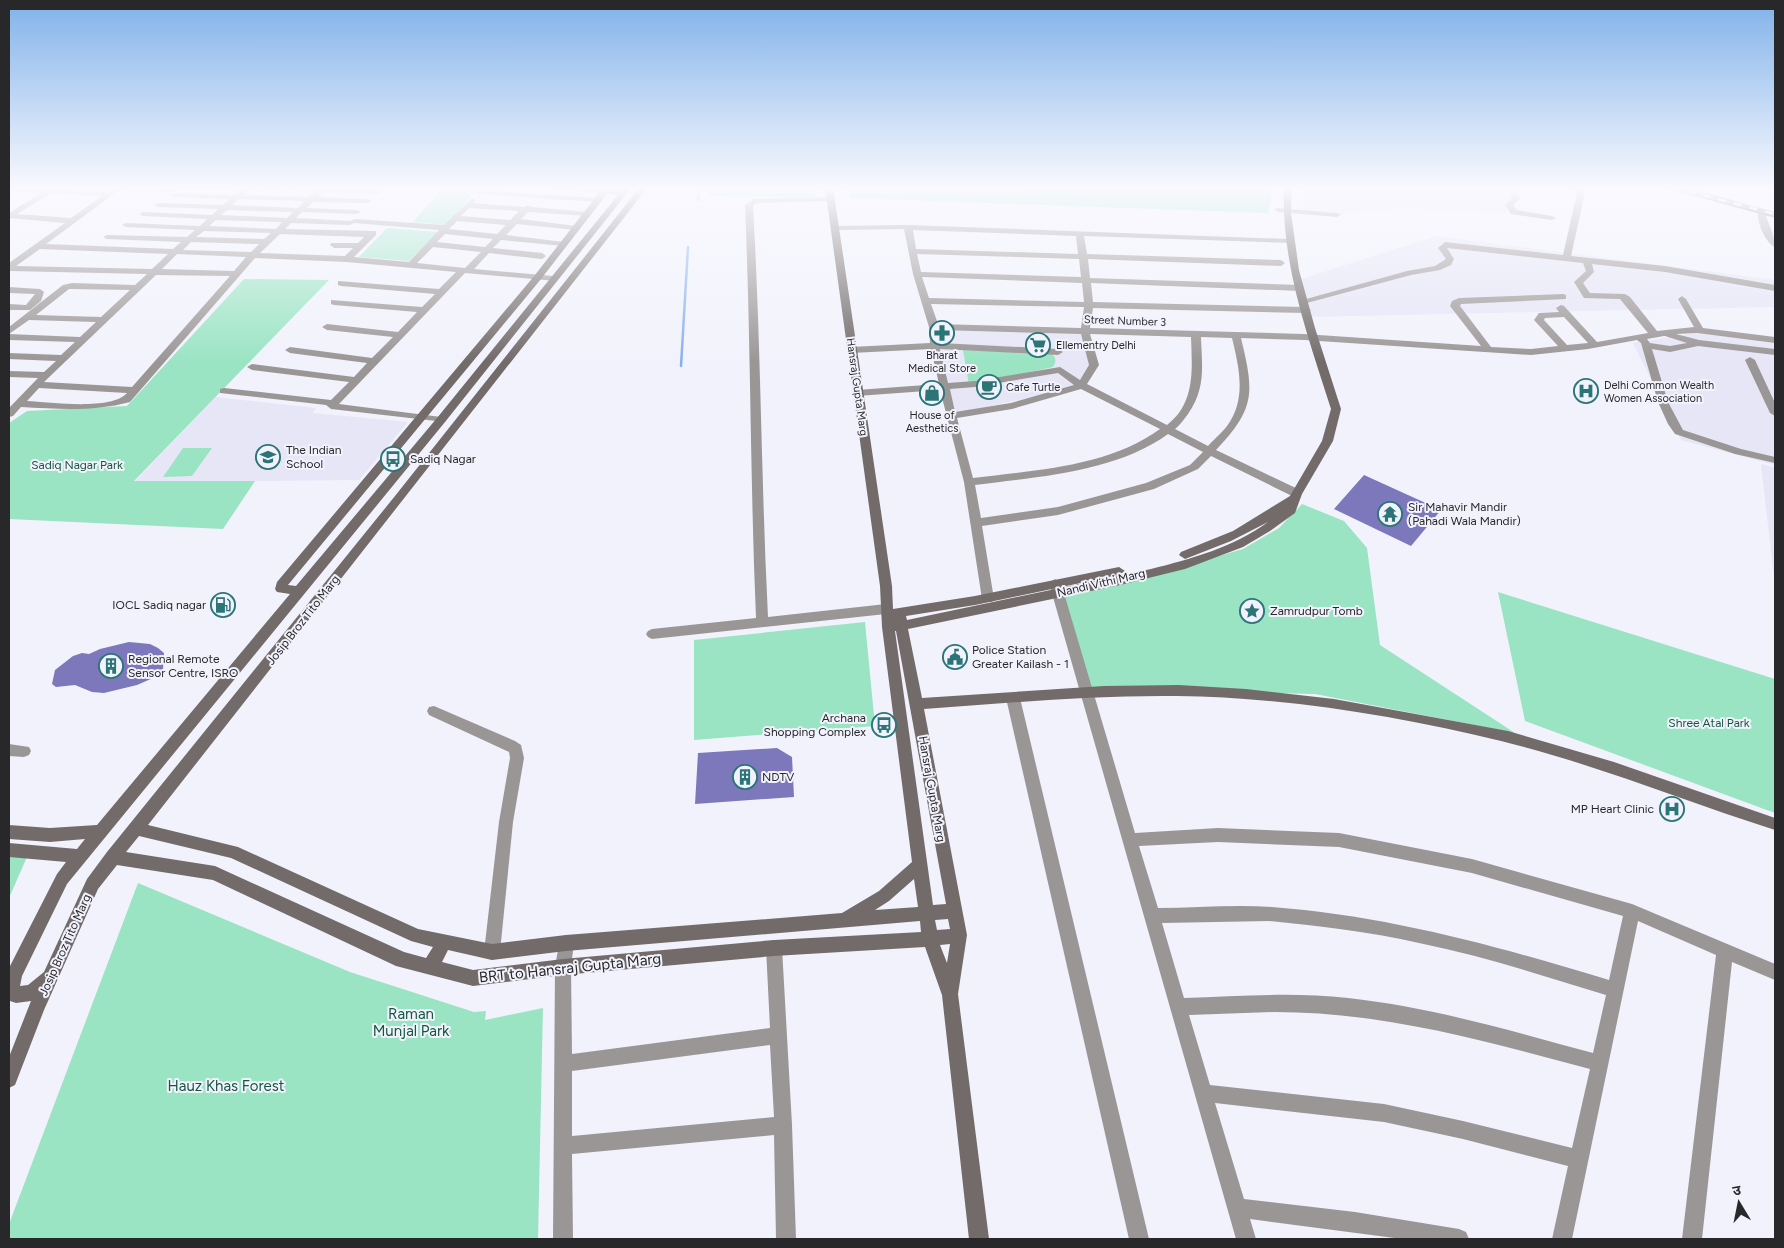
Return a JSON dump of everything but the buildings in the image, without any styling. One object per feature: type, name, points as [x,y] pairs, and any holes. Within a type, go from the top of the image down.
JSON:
[{"type":"street","points":[[88,248],[93,245]]},
{"type":"street","points":[[9,414],[16,401],[85,340],[182,245]]},
{"type":"street","points":[[16,401],[106,405],[126,400],[235,274],[263,245]]},
{"type":"street","points":[[340,245],[360,246]]},
{"type":"street","points":[[411,265],[429,245]]},
{"type":"street","points":[[442,245],[542,256]]},
{"type":"street","points":[[332,403],[423,310],[492,245]]},
{"type":"street","points":[[300,591],[281,589],[281,584],[563,245]]},
{"type":"street","name":"Josip Broz Tito Marg","points":[[12,979],[62,879],[441,420],[581,245]]},
{"type":"street","name":"Josip Broz Tito Marg","points":[[9,1079],[53,971],[92,884],[598,245]]},
{"type":"street","points":[[750,245],[755,323],[757,511],[762,622]]},
{"type":"street","name":"Hansraj Gupta Marg","points":[[837,245],[886,586],[917,704],[959,935],[950,995]]},
{"type":"street","points":[[913,245],[917,274],[934,327],[935,346],[951,416],[970,482],[988,599]]},
{"type":"street","points":[[951,416],[1012,406],[1081,386],[1094,365],[1085,331],[1089,305],[1082,245]]},
{"type":"street","name":"Nandi Vithi Marg","points":[[893,618],[988,599],[1176,566],[1229,549],[1275,524],[1291,510],[1294,496],[1326,447],[1334,428],[1336,409],[1305,306],[1290,245]]},
{"type":"street","points":[[1566,259],[1569,245]]},
{"type":"street","points":[[9,268],[39,246],[347,259],[553,279]]},
{"type":"street","points":[[347,259],[360,246]]},
{"type":"street","points":[[926,301],[1089,305],[1305,306],[1410,273],[1437,268],[1448,263],[1450,259],[1442,248],[1445,246],[1665,269],[1775,288]]},
{"type":"street","points":[[914,251],[1281,263]]},
{"type":"street","points":[[1587,262],[1590,272],[1578,282],[1587,296],[1622,296],[1659,333],[1698,343],[1775,352]]},
{"type":"street","points":[[9,268],[235,274]]},
{"type":"street","points":[[917,274],[1300,288]]},
{"type":"street","points":[[341,283],[442,292]]},
{"type":"street","points":[[9,323],[66,287],[138,288]]},
{"type":"street","points":[[9,290],[40,292],[38,299],[9,331]]},
{"type":"street","points":[[1552,297],[1595,345]]},
{"type":"street","points":[[1489,350],[1455,306],[1455,303],[1460,300],[1563,297]]},
{"type":"street","points":[[1682,299],[1700,330]]},
{"type":"street","points":[[334,302],[423,310]]},
{"type":"street","points":[[9,307],[27,312],[106,320]]},
{"type":"street","points":[[1565,349],[1539,320],[1542,315],[1566,314]]},
{"type":"street","points":[[327,327],[399,335]]},
{"type":"street","name":"Street Number 3","points":[[934,327],[1315,338],[1530,352],[1595,345],[1659,333],[1700,330],[1775,340]]},
{"type":"street","points":[[1054,330],[1058,352],[1064,364],[1060,370]]},
{"type":"street","points":[[970,482],[1060,470],[1121,454],[1169,430],[1184,414],[1197,387],[1196,335]]},
{"type":"street","points":[[976,523],[1058,511],[1150,486],[1194,467],[1232,427],[1243,405],[1245,374],[1236,336]]},
{"type":"street","points":[[9,337],[85,340]]},
{"type":"street","points":[[1638,337],[1646,345],[1667,410],[1674,426],[1680,432],[1739,452],[1775,460]]},
{"type":"street","points":[[1646,345],[1670,349],[1698,343]]},
{"type":"street","points":[[852,350],[935,346],[1058,352]]},
{"type":"street","points":[[290,350],[374,361]]},
{"type":"street","points":[[9,356],[65,358]]},
{"type":"street","points":[[1750,360],[1775,413]]},
{"type":"street","points":[[252,367],[354,380]]},
{"type":"street","points":[[857,393],[976,384],[1060,370],[1081,386],[1294,496]]},
{"type":"street","points":[[9,374],[46,375]]},
{"type":"street","points":[[9,382],[136,390]]},
{"type":"street","points":[[224,391],[332,403]]},
{"type":"street","points":[[332,403],[332,407],[441,420]]},
{"type":"street","points":[[1056,588],[1246,1239]]},
{"type":"street","name":"Nandi Vithi Marg","points":[[893,618],[945,619],[1056,588]]},
{"type":"street","points":[[652,634],[762,622],[893,618]]},
{"type":"street","name":"Hansraj Gupta Marg","points":[[893,618],[926,914],[930,939],[950,995],[979,1239]]},
{"type":"street","points":[[917,704],[1086,693],[1160,691],[1214,692],[1320,701],[1383,710],[1515,738],[1666,784],[1775,824]]},
{"type":"street","points":[[1013,698],[1139,1239]]},
{"type":"street","points":[[434,711],[516,749],[517,758],[506,822],[492,952]]},
{"type":"street","points":[[9,750],[24,751]]},
{"type":"street","name":"BRT to Hansraj Gupta Marg","points":[[137,829],[233,852],[417,936],[492,952],[566,943],[954,911]]},
{"type":"street","points":[[9,832],[50,836],[100,831]]},
{"type":"street","points":[[1129,840],[1218,835],[1339,840],[1472,866],[1632,911],[1775,972]]},
{"type":"street","points":[[9,850],[80,856]]},
{"type":"street","name":"BRT to Hansraj Gupta Marg","points":[[112,857],[215,873],[402,960],[473,978],[563,967],[774,948],[930,939],[959,935]]},
{"type":"street","points":[[843,920],[884,896],[920,866]]},
{"type":"street","points":[[1562,1239],[1632,911]]},
{"type":"street","points":[[1151,916],[1269,914],[1332,920],[1420,935],[1515,959],[1615,990]]},
{"type":"street","points":[[430,968],[444,942]]},
{"type":"street","points":[[563,1239],[563,967],[566,943]]},
{"type":"street","points":[[774,948],[783,1125],[786,1239]]},
{"type":"street","points":[[1692,1239],[1725,951]]},
{"type":"street","points":[[12,979],[13,992],[16,995],[23,995],[40,987],[53,971]]},
{"type":"street","points":[[1178,1008],[1291,1003],[1370,1008],[1447,1023],[1599,1063]]},
{"type":"street","points":[[563,1064],[779,1035]]},
{"type":"street","points":[[1203,1093],[1384,1113],[1579,1158]]},
{"type":"street","points":[[563,1146],[783,1125]]},
{"type":"street","points":[[1237,1208],[1355,1222],[1459,1239]]},
{"type":"shaded area","points":[[1407,245],[1507,245],[1775,280],[1775,307],[1308,317],[1298,280]]},
{"type":"shaded area","points":[[939,330],[1085,331],[1094,365],[1081,386],[951,415],[945,387]]},
{"type":"shaded area","points":[[1696,333],[1775,343],[1775,465],[1681,440],[1633,343]]},
{"type":"shaded area","name":"The Indian School","points":[[216,397],[316,408],[313,413],[408,422],[359,480],[134,482]]},
{"type":"shaded area","points":[[1761,464],[1775,468],[1775,587]]},
{"type":"green space","points":[[370,245],[425,245],[409,261],[359,257]]},
{"type":"green space","name":"Sadiq Nagar Park","points":[[244,279],[329,280],[134,481],[255,481],[223,529],[9,519],[9,423],[27,411],[127,406]]},
{"type":"green space","points":[[963,350],[1051,353],[1055,361],[1053,367],[969,385]]},
{"type":"green space","points":[[183,448],[212,448],[192,476],[163,477]]},
{"type":"green space","points":[[1302,504],[1344,521],[1367,548],[1380,645],[1515,733],[1315,694],[1091,689],[1061,595],[1140,579],[1243,549],[1279,528]]},
{"type":"green space","name":"Shree Atal Park","points":[[1498,592],[1775,679],[1775,813],[1525,721]]},
{"type":"green space","points":[[865,622],[875,726],[694,740],[694,640]]},
{"type":"green space","points":[[9,856],[27,857],[9,898]]},
{"type":"green space","name":"Hauz Khas Forest","points":[[138,883],[350,972],[474,1012],[486,1011],[485,1020],[543,1008],[538,1239],[9,1239],[9,1224]]},
{"type":"waterway","points":[[681,366],[688,247]]},
{"type":"place","name":"Bharat Medical Store","points":[[942,333]]},
{"type":"place","name":"Ellementry Delhi","points":[[1038,345]]},
{"type":"place","name":"Cafe Turtle","points":[[989,387]]},
{"type":"place","name":"Delhi Common Wealth Women Association","points":[[1586,391]]},
{"type":"place","name":"House of Aesthetics","points":[[932,393]]},
{"type":"place","name":"The Indian School","points":[[268,457]]},
{"type":"place","name":"Sadiq Nagar","points":[[393,459]]},
{"type":"place","name":"Sir Mahavir Mandir (Pahadi Wala Mandir)","points":[[1390,514]]},
{"type":"place","name":"IOCL Sadiq nagar","points":[[223,605]]},
{"type":"place","name":"Zamrudpur Tomb","points":[[1252,611]]},
{"type":"place","name":"Police Station Greater Kailash - 1","points":[[955,657]]},
{"type":"place","name":"Regional Remote Sensor Centre, ISRO","points":[[111,666]]},
{"type":"place","name":"Archana Shopping Complex","points":[[884,725]]},
{"type":"place","name":"NDTV","points":[[745,777]]},
{"type":"place","name":"MP Heart Clinic","points":[[1672,809]]},
{"type":"park label","name":"Raman Munjal Park","points":[[411,1022]]}]
